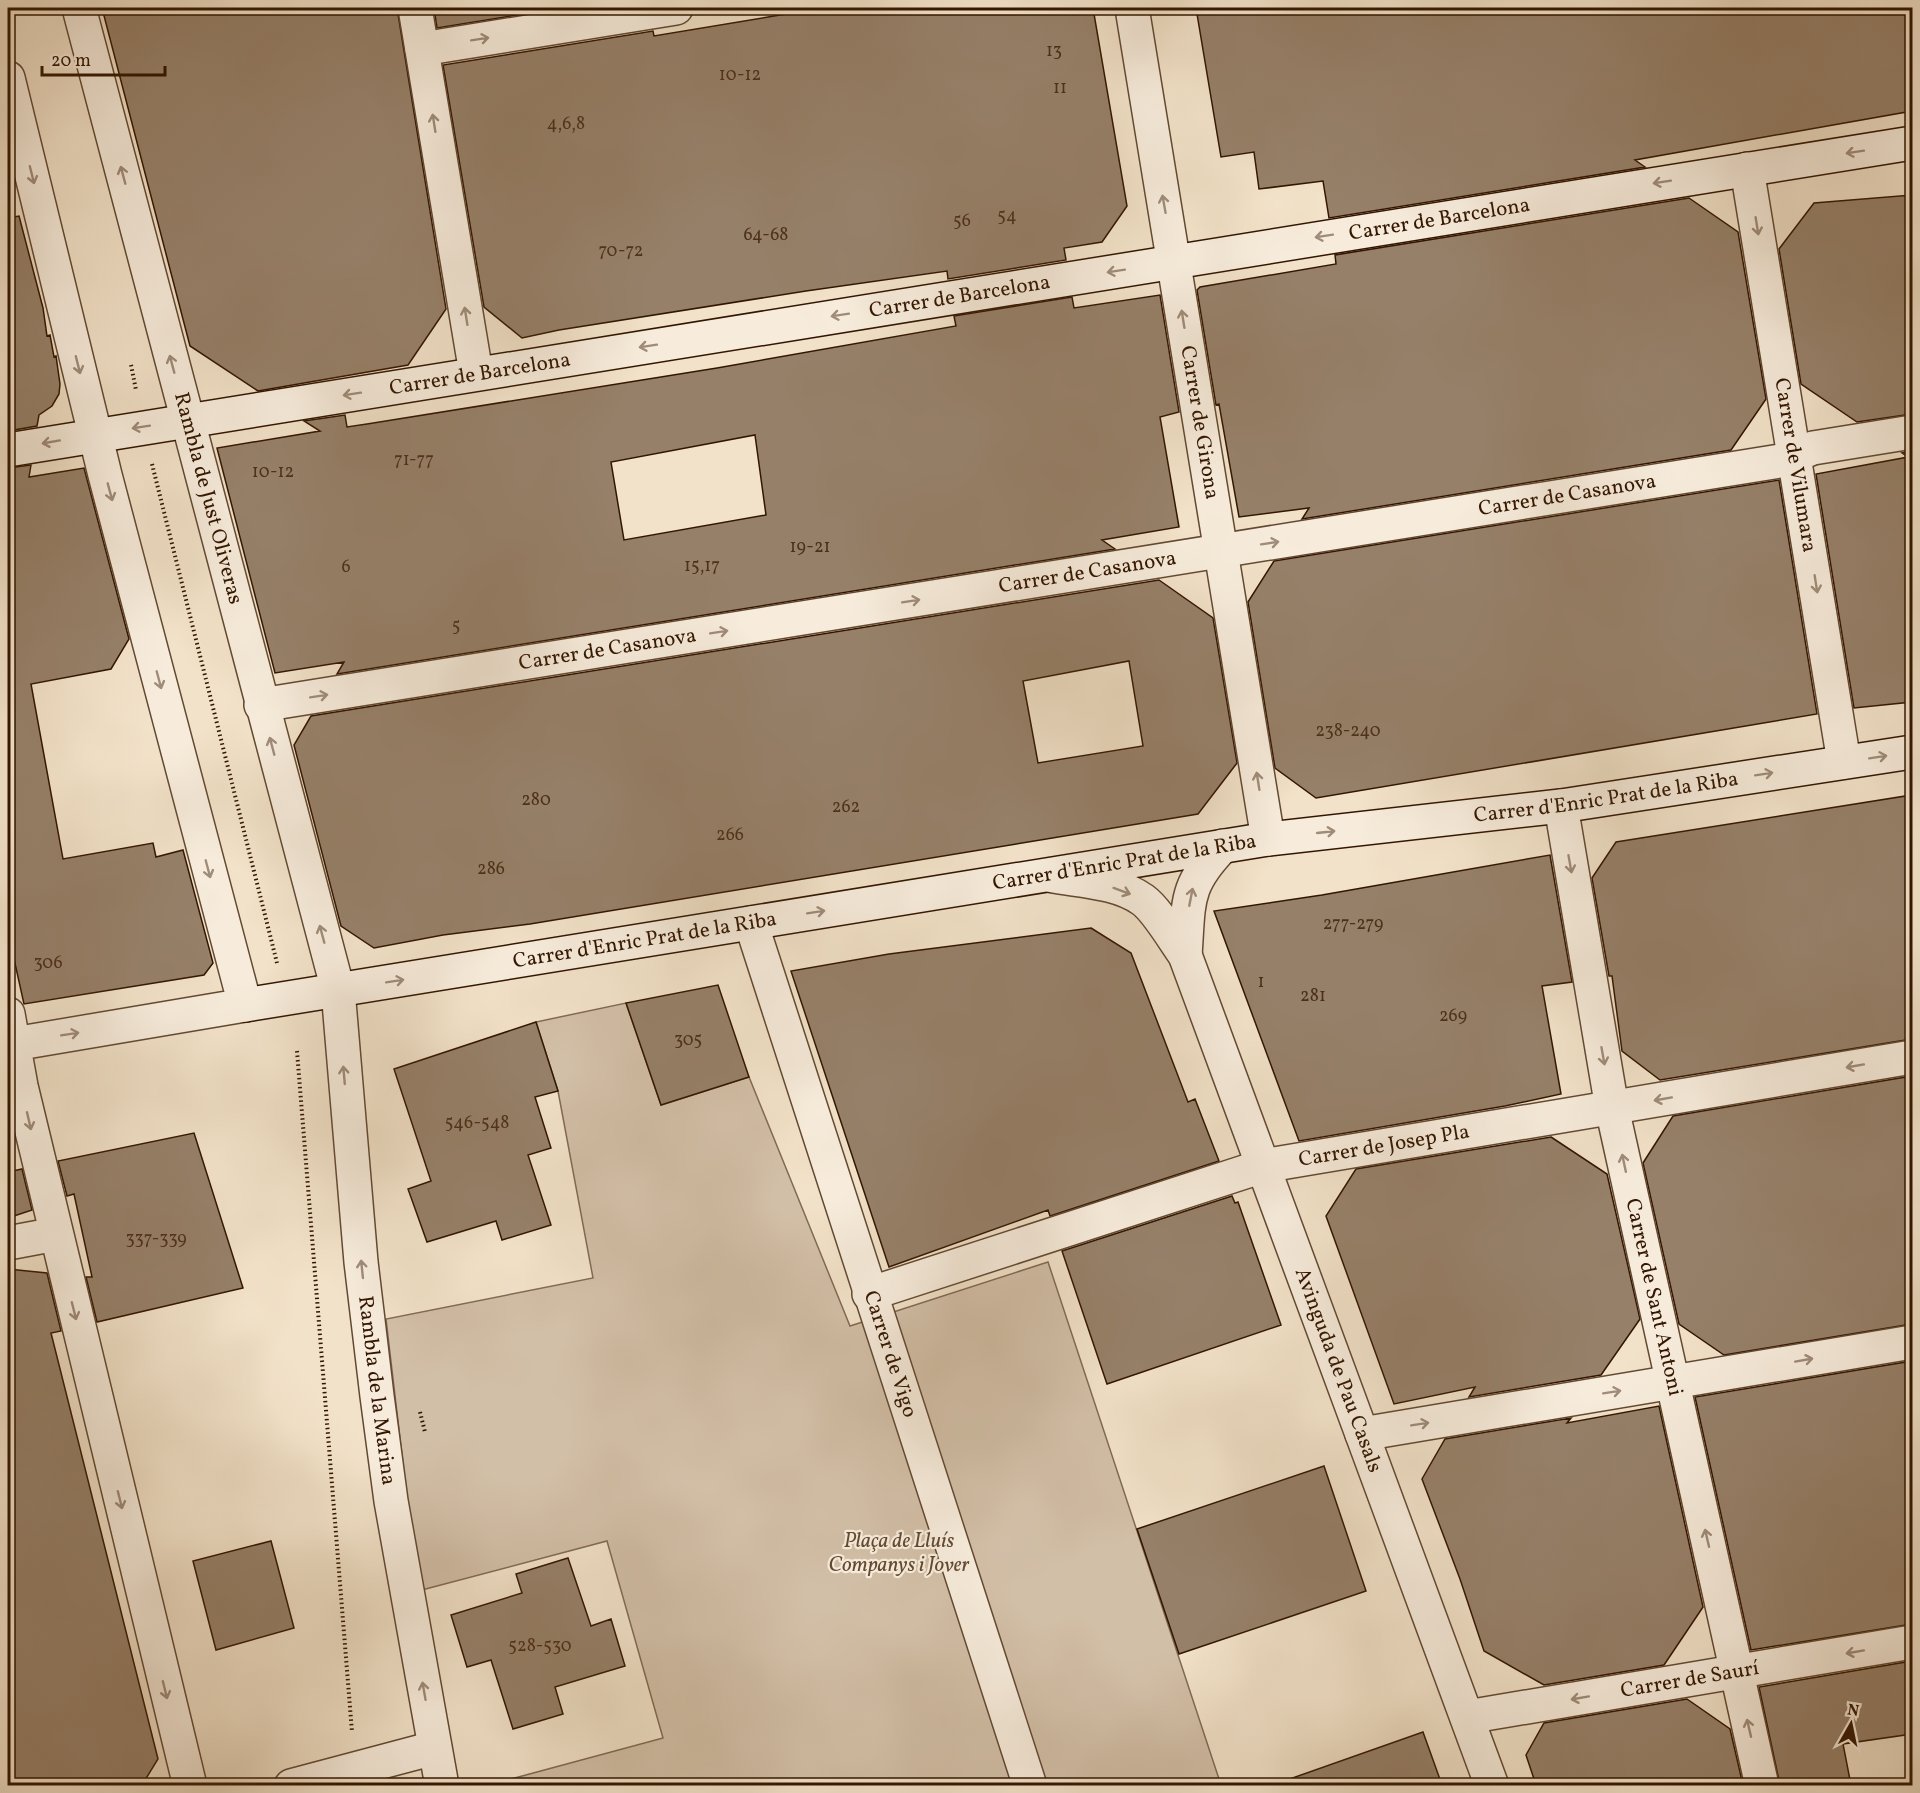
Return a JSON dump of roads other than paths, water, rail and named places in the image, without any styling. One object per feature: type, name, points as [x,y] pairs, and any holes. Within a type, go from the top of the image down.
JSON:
[{"type":"street","name":"Rambla de Just Oliveras","points":[[79,8],[338,990]]},
{"type":"street","points":[[415,8],[476,374]]},
{"type":"street","points":[[422,49],[676,8]]},
{"type":"street","name":"Carrer de Girona","points":[[1132,8],[1268,838]]},
{"type":"street","points":[[8,78],[95,435],[245,1005],[9,1034],[190,1785]]},
{"type":"street","name":"Carrer de Barcelona","points":[[8,450],[1912,143]]},
{"type":"street","name":"Carrer de Vilumara","points":[[1747,169],[1844,762]]},
{"type":"street","name":"Carrer de Casanova","points":[[261,705],[1768,463],[1813,448],[1912,432]]},
{"type":"street","name":"Carrer d'Enric Prat de la Riba","points":[[245,1005],[1268,838],[1561,806],[1912,752]]},
{"type":"street","name":"Carrer de Sant Antoni","points":[[1561,806],[1612,1108],[1762,1785]]},
{"type":"street","name":"Avinguda de Pau Casals","points":[[1185,955],[1190,894],[1201,868],[1222,846]]},
{"type":"street","name":"Avinguda de Pau Casals","points":[[1044,875],[1101,884],[1125,891],[1144,901],[1185,955],[1492,1785]]},
{"type":"street","name":"Carrer de Vigo","points":[[751,923],[869,1294],[1030,1785]]},
{"type":"street","name":"Rambla de la Marina","points":[[338,990],[361,1262],[376,1396],[391,1501],[442,1785]]},
{"type":"street","name":"Carrer de Josep Pla","points":[[869,1294],[1263,1166],[1912,1057]]},
{"type":"street","points":[[8,1243],[56,1234]]},
{"type":"street","points":[[1362,1434],[1912,1342]]},
{"type":"street","name":"Carrer de Saurí","points":[[1467,1717],[1912,1642]]},
{"type":"street","points":[[291,1785],[434,1748]]},
{"type":"park label","name":"Plaça de Lluís Companys i Jover","points":[[899,1553]]}]
